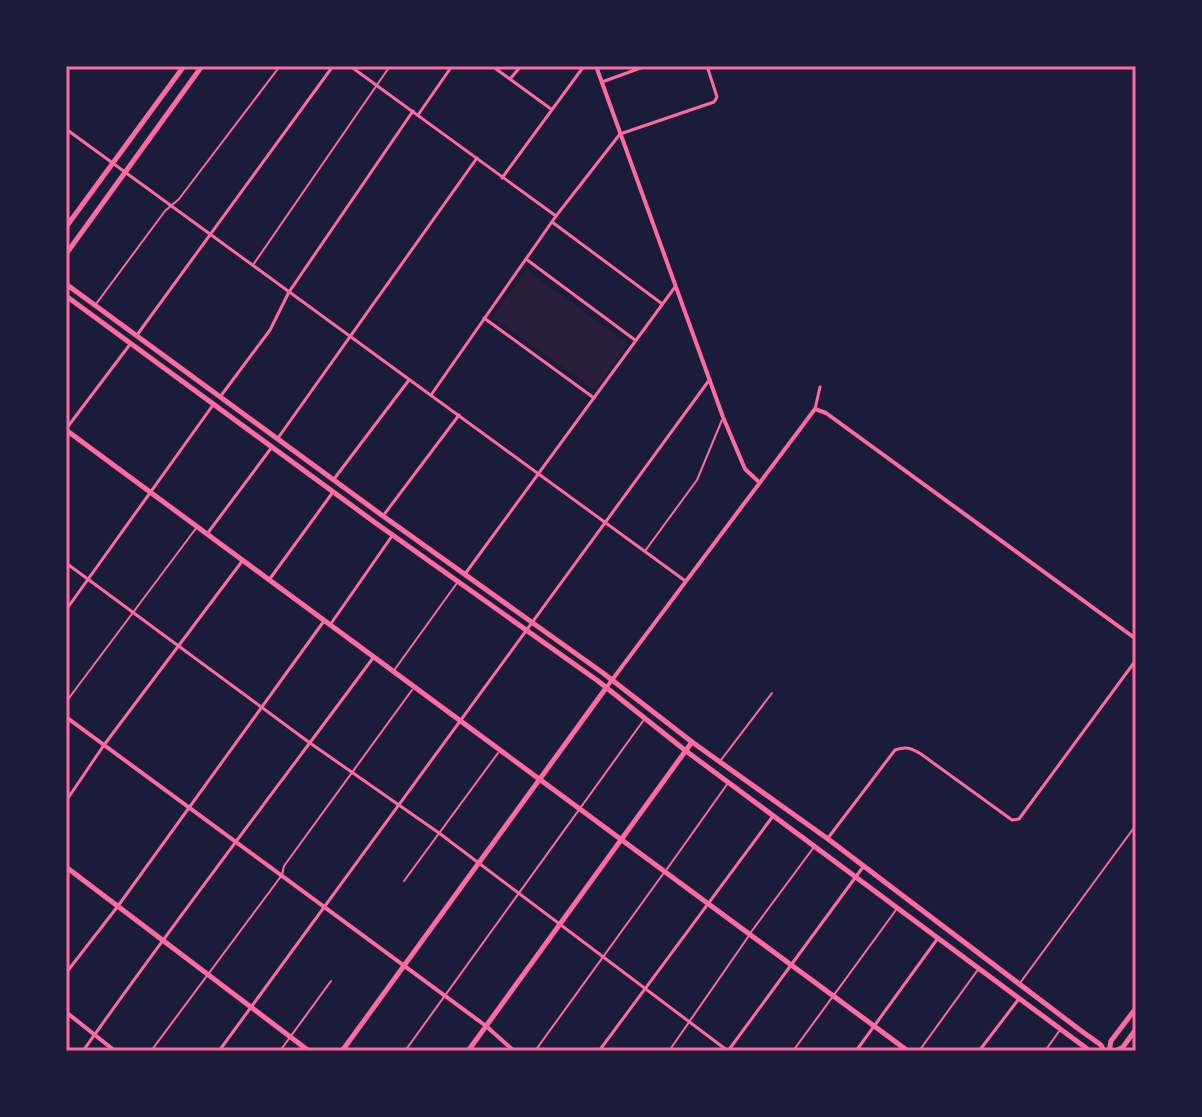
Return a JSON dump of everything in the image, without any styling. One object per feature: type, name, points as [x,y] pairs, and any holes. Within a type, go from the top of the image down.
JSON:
[{"type":"main road","points":[[66,227],[184,66]]},
{"type":"main road","points":[[66,254],[202,66]]},
{"type":"main road","points":[[66,284],[828,839],[1106,1051],[1136,1008]]},
{"type":"main road","points":[[66,296],[606,688],[1090,1051]]},
{"type":"main road","points":[[66,430],[908,1051]]},
{"type":"main road","points":[[342,1051],[606,688]]},
{"type":"main road","points":[[468,1051],[692,742]]},
{"type":"main road","points":[[66,867],[309,1051]]},
{"type":"main road","points":[[1116,1051],[1123,1047],[1136,1029]]},
{"type":"street","points":[[95,305],[280,66]]},
{"type":"street","points":[[137,335],[333,66]]},
{"type":"street","points":[[350,66],[556,216]]},
{"type":"street","points":[[252,266],[390,66]]},
{"type":"street","points":[[418,115],[452,66]]},
{"type":"street","points":[[492,66],[551,109]]},
{"type":"street","points":[[510,79],[521,66]]},
{"type":"street","points":[[502,178],[584,66]]},
{"type":"street","points":[[596,66],[723,417],[745,469],[759,482]]},
{"type":"street","points":[[602,82],[646,66]]},
{"type":"street","points":[[431,395],[556,216],[620,134],[714,102],[717,97],[707,66]]},
{"type":"street","points":[[220,397],[270,330],[289,292],[413,111]]},
{"type":"street","points":[[66,129],[684,580]]},
{"type":"street","points":[[278,438],[477,158]]},
{"type":"street","points":[[552,222],[663,304]]},
{"type":"street","points":[[526,259],[636,340]]},
{"type":"street","points":[[465,574],[675,287]]},
{"type":"street","points":[[484,318],[594,398]]},
{"type":"street","points":[[66,430],[131,342]]},
{"type":"street","points":[[219,1051],[711,378]]},
{"type":"street","points":[[334,479],[409,379]]},
{"type":"street","points":[[606,688],[815,409],[820,387]]},
{"type":"street","points":[[66,610],[214,404]]},
{"type":"street","points":[[815,409],[826,413],[1136,639]]},
{"type":"street","points":[[383,516],[459,415]]},
{"type":"street","points":[[645,552],[697,480],[723,417]]},
{"type":"street","points":[[207,534],[272,447]]},
{"type":"street","points":[[269,580],[333,492]]},
{"type":"street","points":[[66,702],[197,527]]},
{"type":"street","points":[[66,973],[261,707],[393,535]]},
{"type":"street","points":[[66,801],[104,745],[243,560]]},
{"type":"street","points":[[66,563],[310,743],[439,833],[728,1051],[863,867]]},
{"type":"street","points":[[393,671],[458,582]]},
{"type":"street","points":[[83,1051],[162,939],[373,657]]},
{"type":"street","points":[[828,839],[895,750],[903,747],[921,754],[1012,820],[1019,819],[1136,660]]},
{"type":"street","points":[[151,1051],[282,875],[284,866],[414,687]]},
{"type":"street","points":[[720,761],[772,693]]},
{"type":"street","points":[[66,717],[403,964],[486,1026],[514,1051]]},
{"type":"street","points":[[405,1051],[645,718]]},
{"type":"street","points":[[404,881],[500,750]]},
{"type":"street","points":[[535,1051],[728,782]]},
{"type":"street","points":[[599,1051],[773,816]]},
{"type":"street","points":[[1019,984],[1136,825]]},
{"type":"street","points":[[669,1051],[815,846]]},
{"type":"street","points":[[793,1051],[898,908]]},
{"type":"street","points":[[856,1051],[938,938]]},
{"type":"street","points":[[919,1051],[978,969]]},
{"type":"street","points":[[280,1051],[331,981]]},
{"type":"street","points":[[979,1051],[1019,999]]},
{"type":"street","points":[[66,1012],[115,1051]]},
{"type":"street","points":[[1045,1051],[1060,1030]]},
{"type":"shaded area","points":[[527,270],[628,344],[595,390],[492,317]]}]
